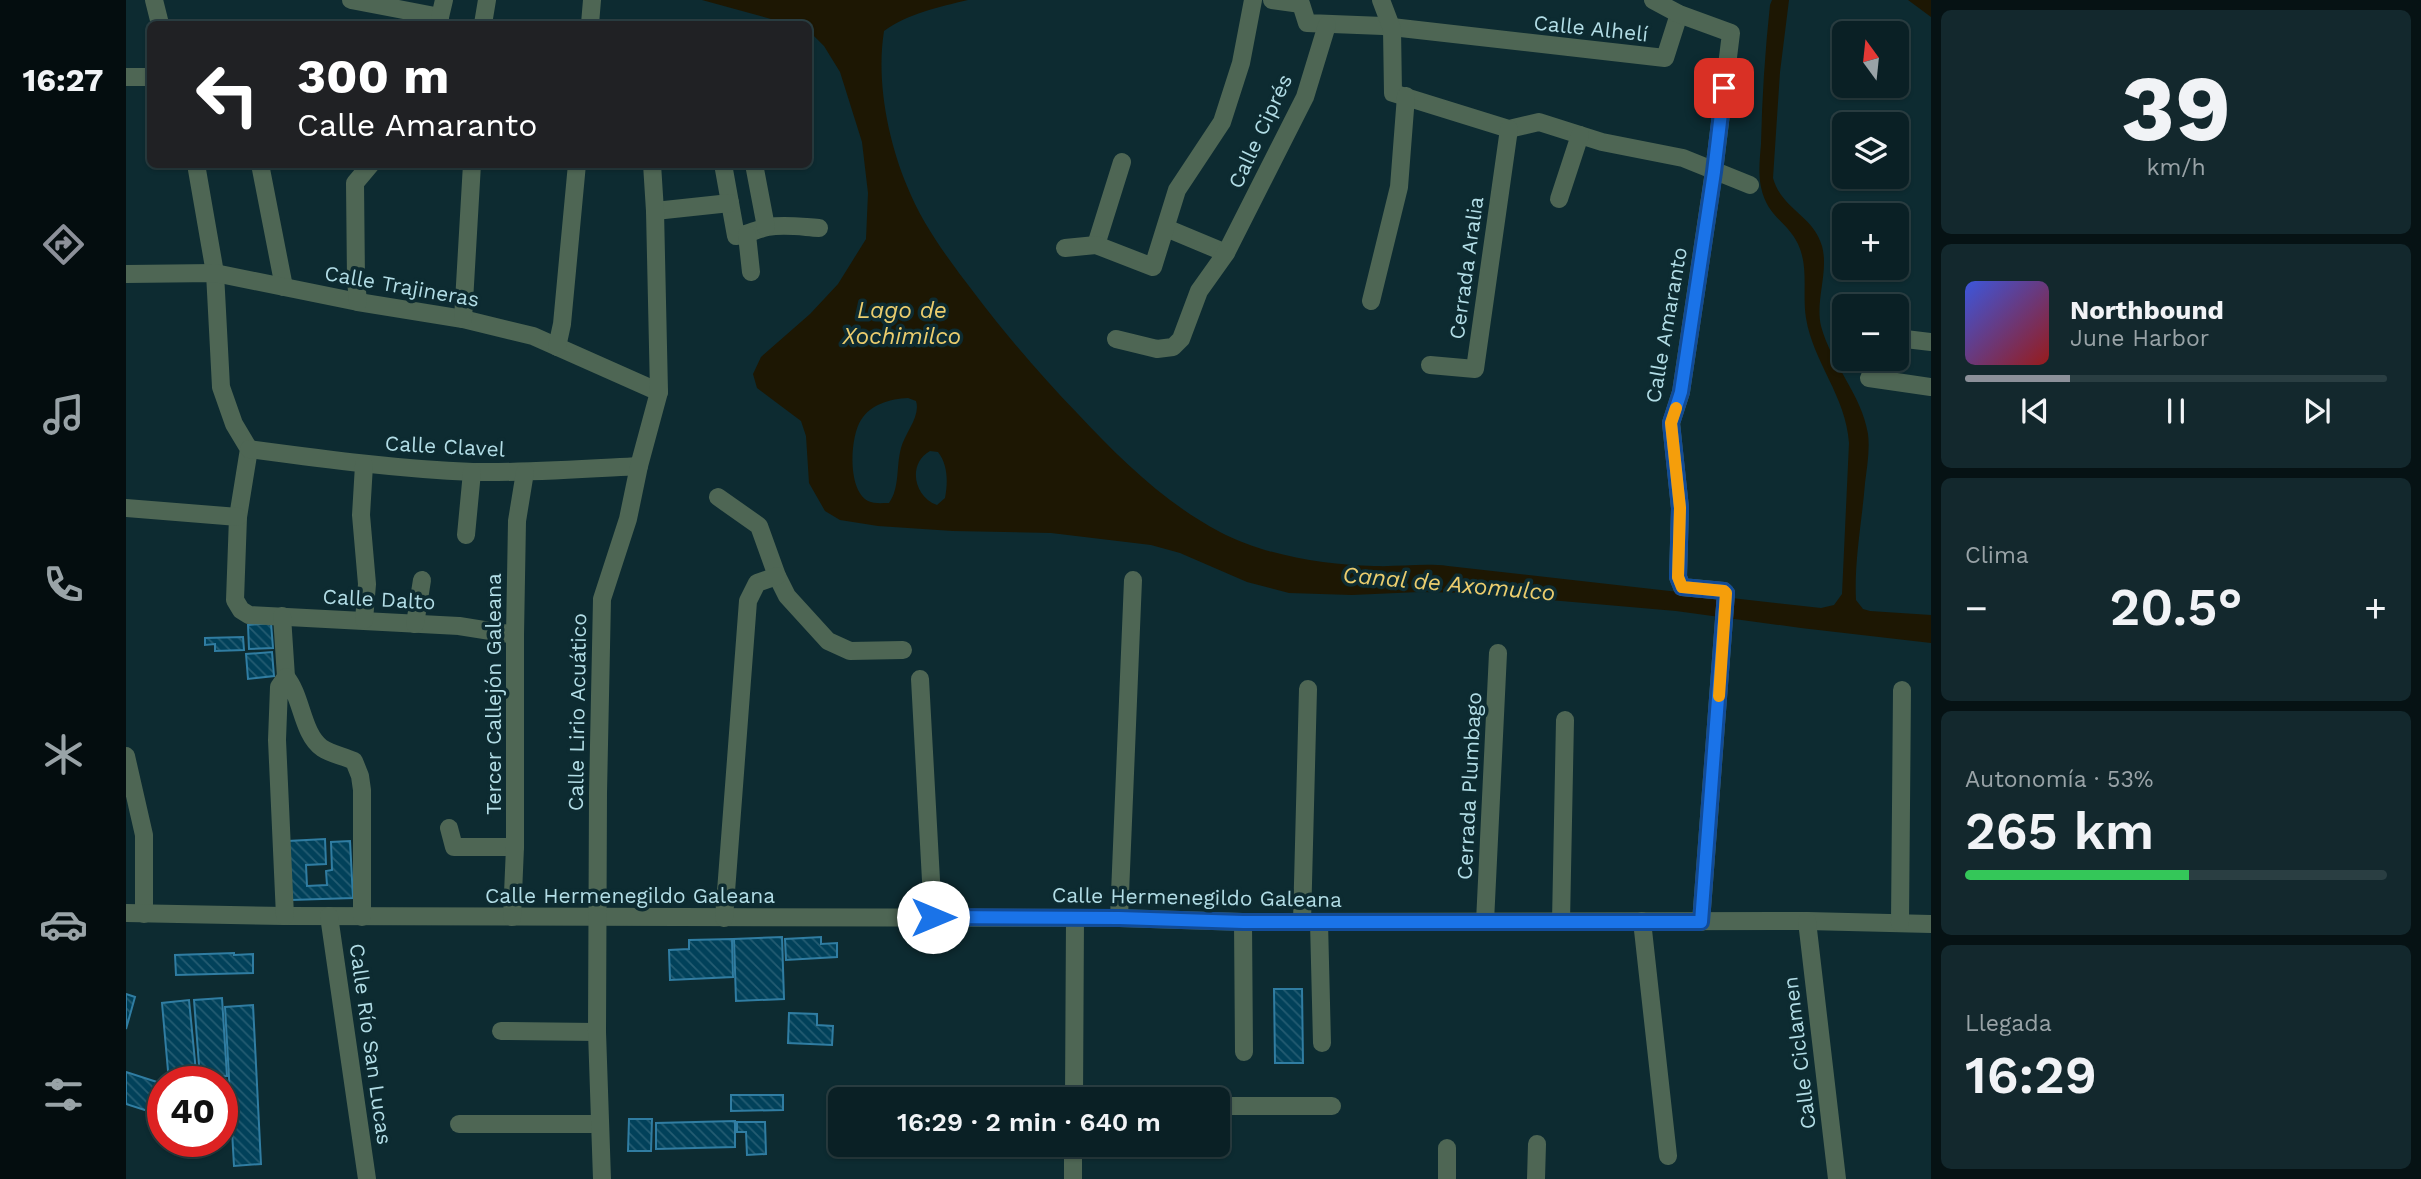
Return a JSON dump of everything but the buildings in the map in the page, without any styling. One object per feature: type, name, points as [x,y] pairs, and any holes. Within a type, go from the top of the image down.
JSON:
[{"type":"street","points":[[154,0],[159,21]]},
{"type":"street","points":[[351,0],[441,14]]},
{"type":"street","points":[[483,21],[486,0]]},
{"type":"street","points":[[590,21],[592,0]]},
{"type":"street","points":[[1065,248],[1096,245],[1153,267],[1177,190],[1222,122],[1241,63],[1252,0]]},
{"type":"street","name":"Calle Alhelí","points":[[1272,0],[1301,5],[1307,23],[1392,29],[1665,58],[1679,14]]},
{"type":"street","points":[[1381,0],[1392,29],[1393,93],[1509,129],[1539,122],[1602,142],[1683,158],[1750,185]]},
{"type":"street","name":"Calle Amaranto","points":[[1653,0],[1679,14],[1731,33],[1714,172],[1681,392],[1671,423],[1680,508],[1678,577],[1682,587],[1724,591],[1726,596],[1701,922]]},
{"type":"street","name":"Calle Ciprés","points":[[1116,339],[1157,349],[1173,347],[1181,339],[1199,291],[1226,253],[1305,97],[1328,24]]},
{"type":"street","points":[[126,78],[147,77]]},
{"type":"street","points":[[1371,302],[1399,187],[1406,96]]},
{"type":"street","name":"Cerrada Aralia","points":[[1430,365],[1475,369],[1509,129]]},
{"type":"street","points":[[1559,199],[1580,135]]},
{"type":"street","points":[[1096,245],[1122,162]]},
{"type":"street","points":[[126,508],[238,517],[249,449],[234,424],[221,387],[215,273],[197,168]]},
{"type":"street","points":[[261,168],[284,287]]},
{"type":"street","points":[[358,302],[355,183],[368,168]]},
{"type":"street","points":[[463,319],[472,168]]},
{"type":"street","points":[[557,347],[562,324],[577,168]]},
{"type":"street","name":"Calle Lirio Acuático","points":[[602,1179],[597,1031],[602,599],[628,519],[659,392],[652,168]]},
{"type":"street","points":[[724,168],[736,236],[747,235],[766,227],[789,225],[819,228]]},
{"type":"street","points":[[755,168],[766,227]]},
{"type":"street","points":[[655,212],[730,203]]},
{"type":"street","points":[[1166,228],[1226,253]]},
{"type":"street","points":[[747,235],[751,272]]},
{"type":"street","name":"Calle Trajineras","points":[[126,274],[215,273],[358,302],[463,319],[533,336],[659,392]]},
{"type":"street","points":[[1909,339],[1931,342]]},
{"type":"street","points":[[1869,378],[1931,387]]},
{"type":"street","name":"Calle Clavel","points":[[249,449],[364,465],[472,471],[525,472],[639,466]]},
{"type":"street","points":[[364,465],[361,515],[367,584],[365,620]]},
{"type":"street","points":[[466,536],[472,471]]},
{"type":"street","name":"Tercer Callejón Galeana","points":[[512,917],[515,847],[517,521],[525,472]]},
{"type":"street","points":[[718,497],[760,526],[777,576],[787,596],[828,641],[850,651],[903,650]]},
{"type":"street","name":"Calle Dalto","points":[[238,517],[235,600],[241,610],[249,615],[459,626],[515,635]]},
{"type":"street","points":[[724,918],[748,601],[757,583],[777,576]]},
{"type":"street","points":[[415,624],[422,580]]},
{"type":"street","points":[[1119,918],[1133,580]]},
{"type":"street","points":[[282,615],[286,677],[293,686],[310,731],[319,747],[354,761],[360,776],[362,917]]},
{"type":"street","name":"Cerrada Plumbago","points":[[1485,922],[1498,653]]},
{"type":"street","points":[[285,916],[277,707],[279,687],[286,677]]},
{"type":"street","points":[[920,679],[933,917]]},
{"type":"street","points":[[1308,690],[1310,922],[1322,1043]]},
{"type":"street","points":[[1900,923],[1902,690]]},
{"type":"street","points":[[1561,922],[1565,720]]},
{"type":"street","points":[[126,756],[144,835],[135,914]]},
{"type":"street","points":[[449,828],[454,847],[515,847]]},
{"type":"street","name":"Calle Hermenegildo Galeana","points":[[135,914],[1119,918],[1243,922],[1807,921],[1931,924]]},
{"type":"street","name":"Calle Río San Lucas","points":[[329,916],[368,1179]]},
{"type":"street","points":[[1074,1087],[1075,919]]},
{"type":"street","points":[[1642,921],[1668,1157]]},
{"type":"street","name":"Calle Ciclamen","points":[[1807,921],[1837,1179]]},
{"type":"street","points":[[1243,922],[1244,1052]]},
{"type":"street","points":[[500,1031],[597,1031]]},
{"type":"street","points":[[1230,1106],[1332,1106]]},
{"type":"street","points":[[459,1124],[600,1124]]},
{"type":"street","points":[[1536,1144],[1536,1179]]},
{"type":"street","points":[[1447,1148],[1447,1179]]},
{"type":"street","points":[[1073,1157],[1073,1179]]},
{"type":"water","name":"Lago de Xochimilco","points":[[702,0],[968,0],[914,15],[884,31],[882,70],[885,110],[894,149],[913,201],[956,268],[999,325],[1051,385],[1144,479],[1181,508],[1220,532],[1275,553],[1335,564],[1448,566],[1821,608],[1834,605],[1842,594],[1849,443],[1847,426],[1810,334],[1805,309],[1804,271],[1798,244],[1768,205],[1760,176],[1770,5],[1772,0],[1789,0],[1780,72],[1773,178],[1783,198],[1818,235],[1824,256],[1821,326],[1832,353],[1832,371],[1841,371],[1860,406],[1868,434],[1868,458],[1857,556],[1856,600],[1863,609],[1870,611],[1931,615],[1931,643],[1676,611],[1471,593],[1289,593],[1247,582],[1180,553],[1151,545],[1051,533],[953,531],[878,526],[840,520],[825,511],[809,483],[806,436],[801,421],[757,388],[753,374],[761,357],[810,314],[838,284],[866,239],[868,193],[862,142],[840,72],[824,46],[812,34],[812,21],[778,21]],"holes":[[[908,398],[916,401],[915,419],[901,448],[895,491],[889,503],[868,501],[856,486],[852,463],[854,438],[861,420],[870,410],[888,401]],[[930,451],[938,452],[944,462],[947,486],[945,498],[937,505],[923,495],[916,480],[916,472],[918,464]]]},
{"type":"water","points":[[1908,0],[1931,0],[1931,17]]},
{"type":"slow traffic","points":[[1676,408],[1671,423],[1680,508],[1678,577],[1682,587],[1726,593],[1719,696]]},
{"type":"route","points":[[933,917],[1243,922],[1701,922],[1726,593],[1682,587],[1678,577],[1680,508],[1671,423],[1681,392],[1724,88]]},
{"type":"water label","name":"Canal de Axomulco","points":[[1449,584]]}]
